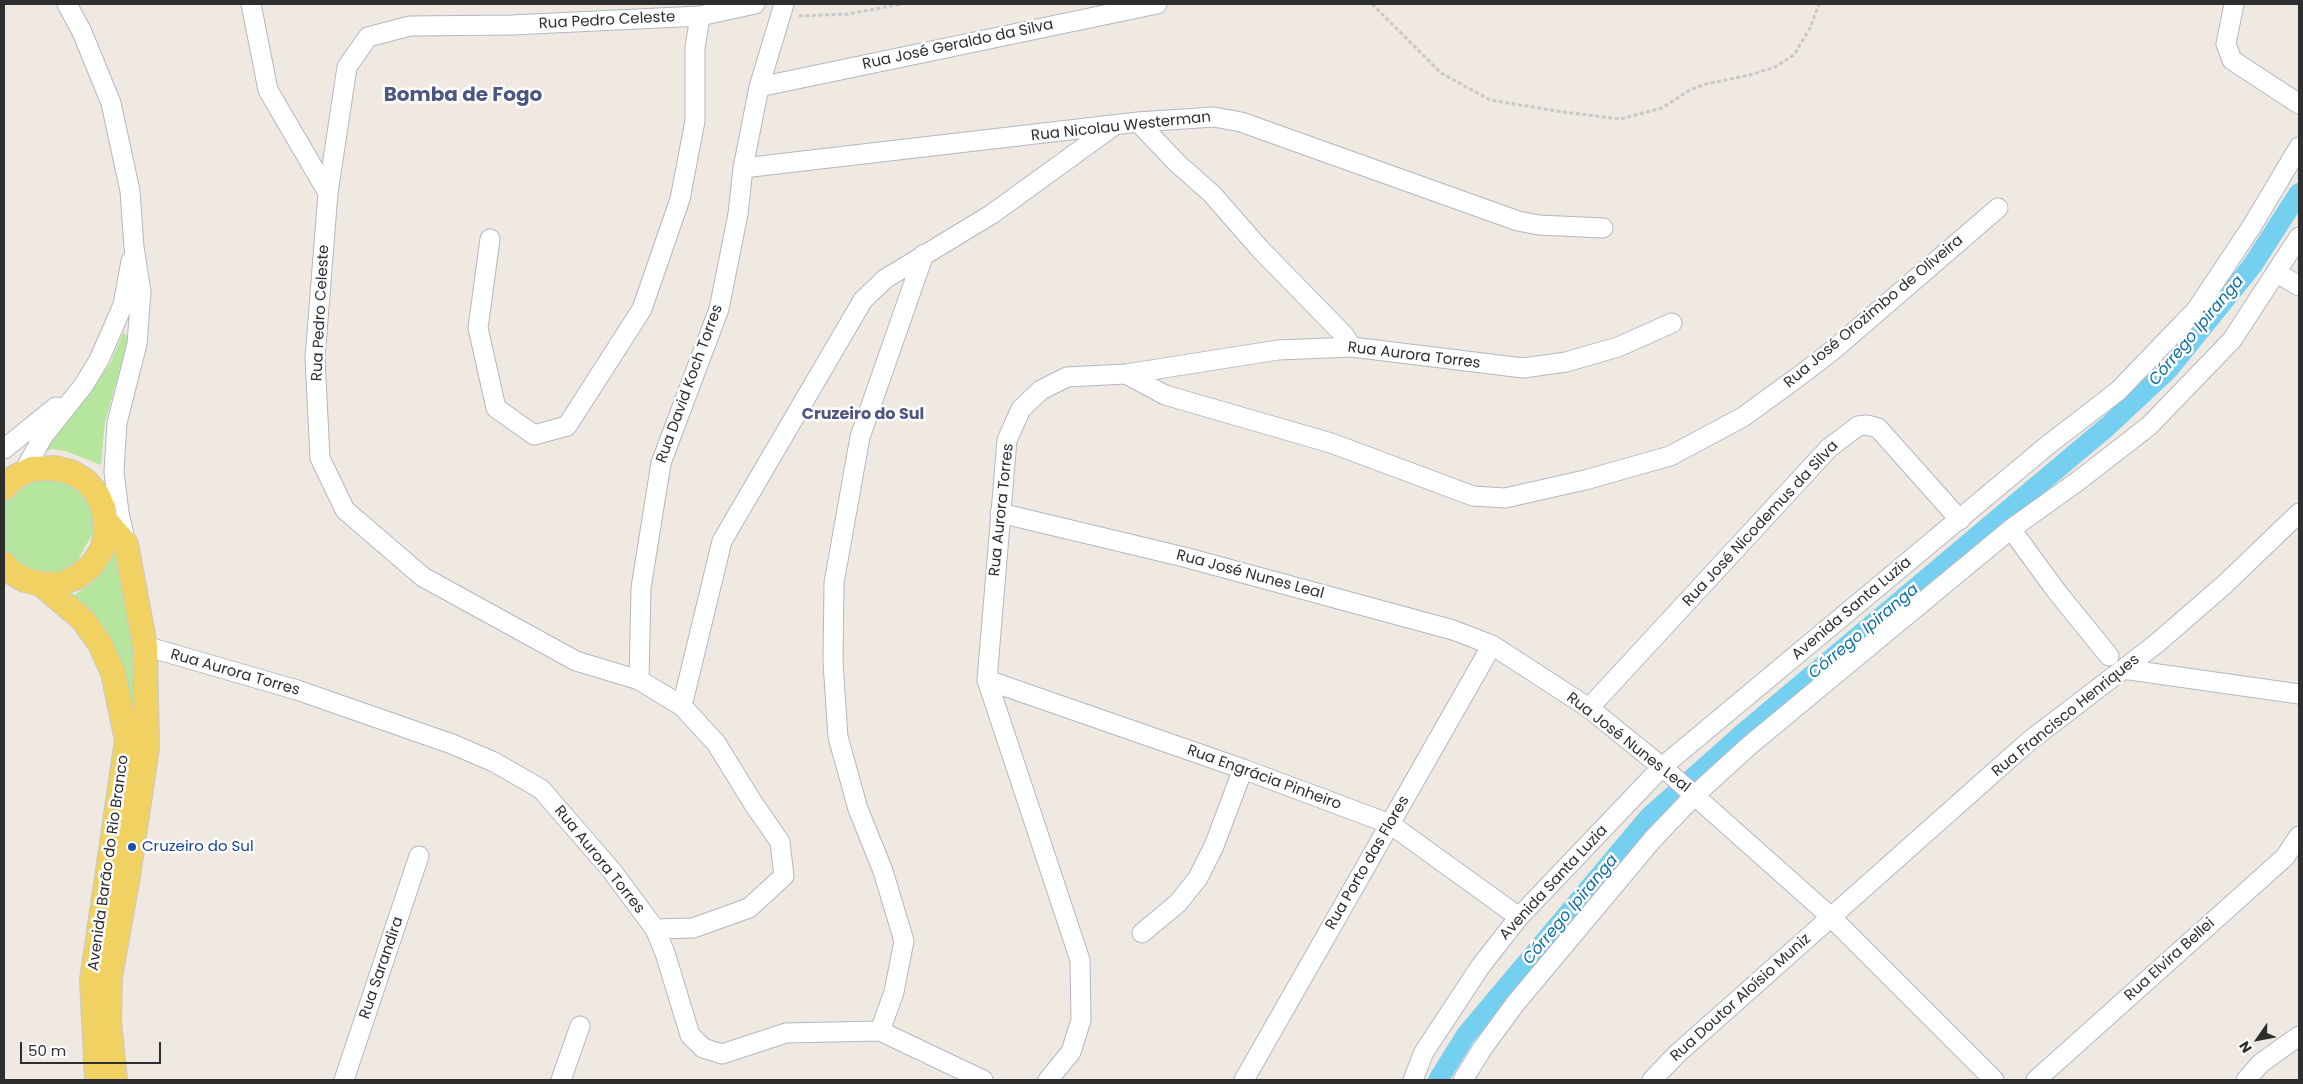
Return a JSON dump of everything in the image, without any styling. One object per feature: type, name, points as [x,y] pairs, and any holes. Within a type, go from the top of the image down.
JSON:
[{"type":"main road","points":[[12,476],[41,467],[71,472],[86,481],[97,494],[105,515],[126,544]]},
{"type":"main road","points":[[5,571],[25,580],[41,584],[60,584],[77,578],[92,566],[102,550],[106,534],[105,515]]},
{"type":"main road","name":"Avenida Barão do Rio Branco","points":[[115,1080],[109,1021],[110,978],[128,876],[147,748],[145,646],[126,544]]},
{"type":"main road","points":[[5,571],[76,626],[113,673]]},
{"type":"main road","name":"Avenida Barão do Rio Branco","points":[[41,584],[83,620],[100,644],[113,673],[127,740],[92,980],[94,1052],[97,1080]]},
{"type":"street","points":[[68,4],[82,32],[111,103],[130,191],[134,247],[141,292],[137,344],[117,423],[114,472],[105,515]]},
{"type":"street","points":[[251,4],[268,90],[328,193]]},
{"type":"street","name":"Rua Pedro Celeste","points":[[654,929],[693,928],[749,908],[784,876],[780,842],[753,804],[716,743],[682,706],[639,680],[576,661],[423,577],[345,510],[320,458],[315,368],[328,193],[347,67],[368,37],[410,26],[512,25],[700,16],[755,4]]},
{"type":"street","name":"Rua José Geraldo da Silva","points":[[759,87],[1157,4]]},
{"type":"street","points":[[2234,4],[2226,44],[2232,60],[2299,104]]},
{"type":"street","name":"Rua David Koch Torres","points":[[639,680],[641,588],[661,463],[719,309],[738,214],[742,168],[759,87],[782,10]]},
{"type":"street","points":[[490,239],[478,328],[496,408],[534,435],[567,426],[642,309],[680,199],[695,121],[695,48],[700,16]]},
{"type":"street","name":"Rua Nicolau Westerman","points":[[742,168],[1138,122],[1214,117],[1241,122],[1518,221],[1539,225],[1603,228]]},
{"type":"street","points":[[1138,122],[1177,163],[1212,194],[1260,250],[1352,346]]},
{"type":"street","points":[[682,706],[722,540],[864,300],[885,279],[992,214],[1113,126]]},
{"type":"street","name":"Avenida Santa Luzia","points":[[1413,1080],[1424,1052],[1480,967],[1519,917],[1665,769],[2048,445],[2118,391],[2196,310],[2252,226],[2299,147]]},
{"type":"street","name":"Rua José Orozimbo de Oliveira","points":[[1126,374],[1165,396],[1331,443],[1473,496],[1506,498],[1585,480],[1670,456],[1742,416],[1798,378],[1832,351],[1998,208]]},
{"type":"street","points":[[1463,1080],[1482,1049],[1515,1004],[1690,792],[1750,745],[2011,529],[2149,426],[2232,340],[2299,237]]},
{"type":"street","points":[[12,476],[83,386],[99,360],[123,305],[134,247]]},
{"type":"street","points":[[880,1031],[894,992],[904,941],[883,871],[858,809],[838,737],[832,662],[834,583],[860,437],[924,254]]},
{"type":"street","points":[[2277,273],[2299,286]]},
{"type":"street","name":"Rua Aurora Torres","points":[[1048,1080],[1071,1052],[1081,1020],[1080,960],[987,680],[1007,440],[1021,409],[1041,390],[1067,377],[1126,374],[1278,350],[1352,346],[1451,361],[1523,368],[1566,362],[1618,347],[1672,323]]},
{"type":"street","points":[[4,449],[83,386]]},
{"type":"street","name":"Rua José Nicodemus da Silva","points":[[1589,708],[1829,448],[1858,426],[1867,425],[1878,428],[1960,520]]},
{"type":"street","points":[[114,472],[119,512],[126,544]]},
{"type":"street","name":"Rua José Nunes Leal","points":[[1000,513],[1204,562],[1452,630],[1492,645],[1589,708],[1665,769],[1831,917],[1994,1080]]},
{"type":"street","name":"Rua Francisco Henriques","points":[[1831,917],[2028,742],[2156,644],[2224,585],[2299,513]]},
{"type":"street","points":[[2011,529],[2057,592],[2109,656]]},
{"type":"street","name":"Rua Porto das Flores","points":[[1244,1080],[1492,645]]},
{"type":"street","name":"Rua Aurora Torres","points":[[145,646],[296,690],[452,744],[494,762],[541,789],[612,871],[654,929],[665,953],[690,1035],[703,1048],[722,1054],[786,1033],[880,1031],[983,1080]]},
{"type":"street","points":[[2123,669],[2299,694]]},
{"type":"street","name":"Rua Engrácia Pinheiro","points":[[987,680],[1243,769],[1390,824],[1519,917]]},
{"type":"street","points":[[1142,933],[1178,903],[1198,878],[1214,846],[1243,769]]},
{"type":"street","name":"Rua Elvira Bellei","points":[[2036,1080],[2292,860],[2299,836]]},
{"type":"street","name":"Rua Sarandira","points":[[344,1080],[419,856]]},
{"type":"street","name":"Rua Doutor Aloísio Muniz","points":[[1652,1080],[1677,1054],[1831,917]]},
{"type":"street","points":[[561,1080],[580,1026]]},
{"type":"street","points":[[2246,1080],[2261,1063],[2299,1036]]},
{"type":"path","points":[[782,10],[848,14],[902,4]]},
{"type":"path","points":[[1372,4],[1441,73],[1490,100],[1620,119],[1662,108],[1690,90],[1706,84],[1750,75],[1775,67],[1794,55],[1810,28],[1819,4]]},
{"type":"green space","points":[[123,333],[126,334],[128,340],[105,422],[101,465],[65,451],[53,449],[45,451],[110,364]]},
{"type":"green space","points":[[49,476],[78,487],[89,501],[93,518],[93,533],[76,563],[61,571],[42,573],[29,571],[13,563],[4,551],[4,501],[6,496],[20,485]]},
{"type":"green space","points":[[114,549],[134,654],[135,739],[70,598],[94,581],[106,567]]},
{"type":"waterway","name":"Córrego Ipiranga","points":[[1438,1080],[1466,1035],[1649,817],[1741,735],[2108,426],[2168,370],[2252,266],[2299,193]]},
{"type":"place","name":"Cruzeiro do Sul","points":[[132,847]]},
{"type":"district","name":"Bomba de Fogo","points":[[463,96]]},
{"type":"district","name":"Cruzeiro do Sul","points":[[863,415]]}]
